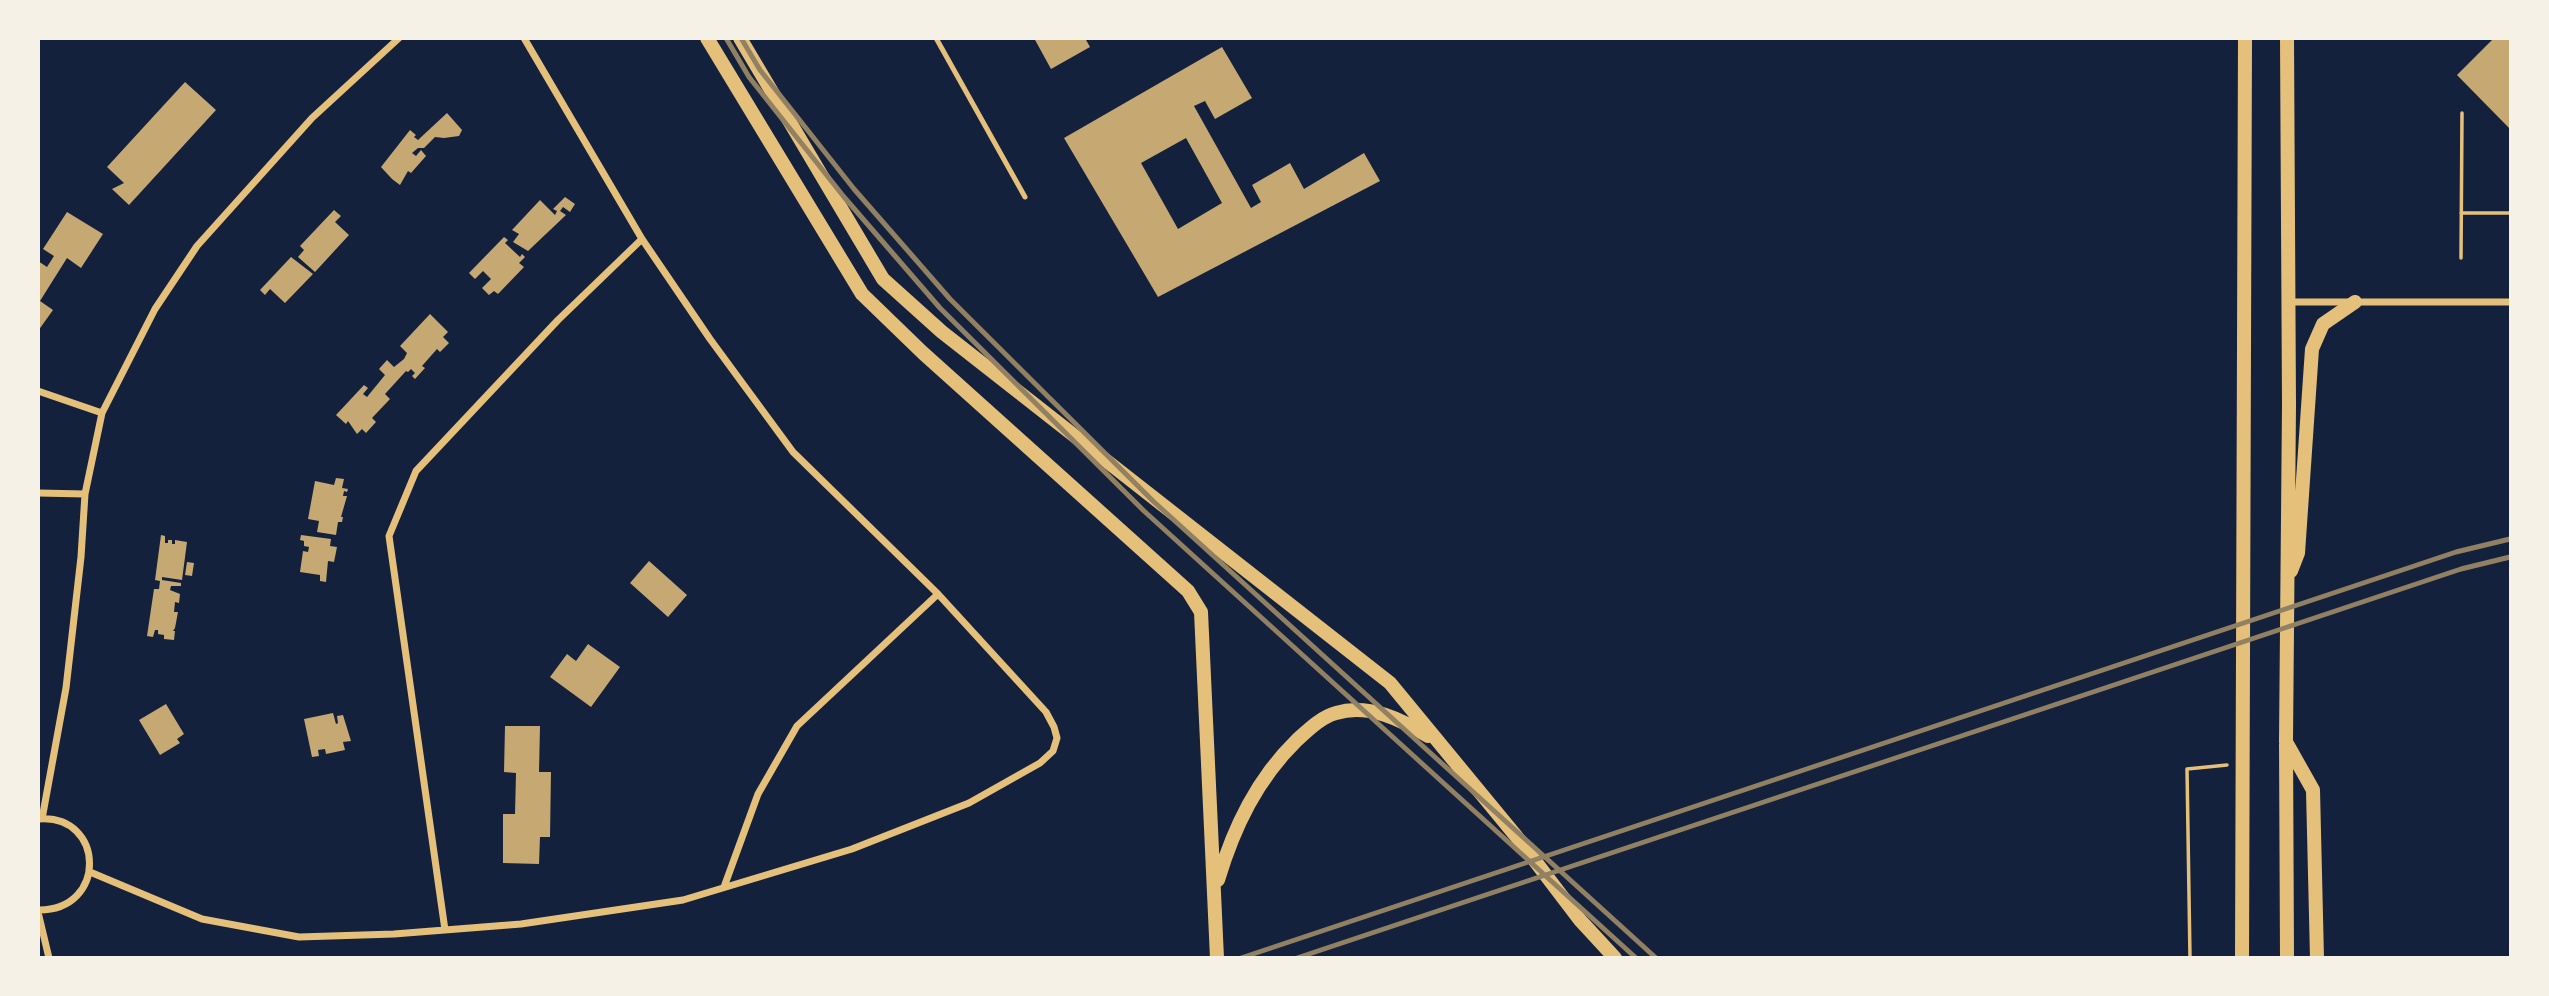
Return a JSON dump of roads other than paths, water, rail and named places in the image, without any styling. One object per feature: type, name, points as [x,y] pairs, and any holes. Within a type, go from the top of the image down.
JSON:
[{"type":"main road","points":[[707,38],[862,294],[922,354],[1188,591],[1201,612],[1217,957]]},
{"type":"main road","points":[[740,38],[883,279],[953,340],[1390,684],[1516,836],[1580,920],[1615,957]]},
{"type":"main road","points":[[2242,957],[2245,38]]},
{"type":"main road","points":[[2287,38],[2287,957]]},
{"type":"main road","points":[[2288,578],[2298,553],[2312,349],[2323,324],[2355,302]]},
{"type":"main road","points":[[1214,891],[1224,857],[1247,806],[1265,775],[1314,725],[1336,713],[1367,711],[1392,716],[1438,741]]},
{"type":"main road","points":[[2286,741],[2313,790],[2317,957]]},
{"type":"main road","points":[[1597,939],[1603,957]]},
{"type":"street","points":[[49,957],[38,911],[51,910],[72,902],[86,885],[90,872],[90,859],[81,836],[70,826],[56,820],[40,819],[66,688],[81,557],[85,494],[102,413],[155,309],[197,246],[312,118],[399,38]]},
{"type":"street","points":[[90,872],[202,919],[299,937],[521,924],[670,902],[852,849],[969,803],[1040,764],[1052,751],[1057,738],[1055,727],[1046,712],[938,594],[793,452],[710,339],[642,239],[524,38]]},
{"type":"street","points":[[445,930],[388,536],[416,471],[558,320],[642,239]]},
{"type":"street","points":[[2288,302],[2511,302]]},
{"type":"street","points":[[38,391],[102,413]]},
{"type":"street","points":[[38,492],[85,494]]},
{"type":"street","points":[[724,887],[758,794],[797,726],[938,594]]},
{"type":"lane","points":[[936,38],[1026,197]]},
{"type":"railway","points":[[726,38],[749,77],[844,197],[940,308],[1144,511],[1636,958]]},
{"type":"railway","points":[[741,38],[760,70],[854,189],[950,299],[1153,501],[1656,958]]},
{"type":"railway","points":[[1241,958],[2456,552],[2510,539]]},
{"type":"railway","points":[[1297,958],[2461,569],[2510,557]]}]
